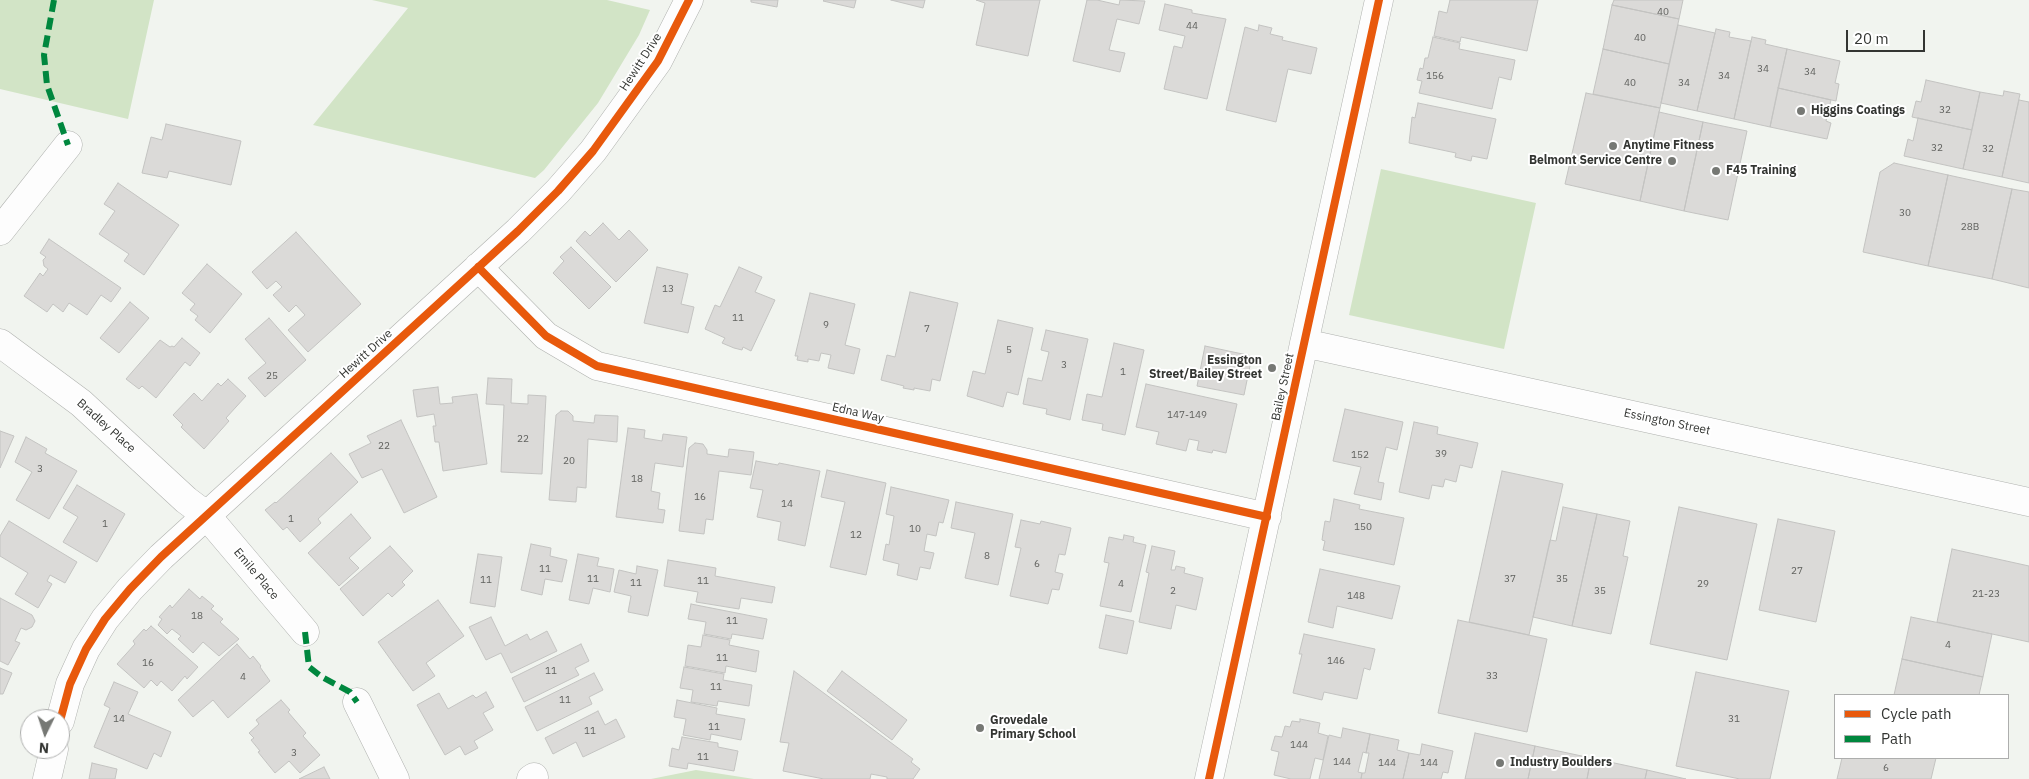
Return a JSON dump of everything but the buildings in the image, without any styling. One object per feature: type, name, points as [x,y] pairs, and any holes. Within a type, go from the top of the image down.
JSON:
[{"type":"street","name":"Hewitt Drive","points":[[63,709],[70,684],[86,649],[105,619],[130,588],[206,515],[525,224],[593,151],[658,61],[689,0]]},
{"type":"street","name":"Bailey Street","points":[[1209,779],[1379,0]]},
{"type":"street","points":[[0,231],[68,145]]},
{"type":"street","name":"Edna Way","points":[[478,267],[546,336],[597,366],[1266,517]]},
{"type":"street","name":"Bradley Place","points":[[0,343],[81,402],[186,500],[206,515]]},
{"type":"street","name":"Essington Street","points":[[1304,343],[2029,502]]},
{"type":"street","name":"Emile Place","points":[[206,515],[305,632]]},
{"type":"street","points":[[357,702],[395,779]]},
{"type":"street","points":[[47,779],[52,759]]},
{"type":"green space","points":[[0,0],[154,0],[128,119],[0,89]]},
{"type":"green space","points":[[372,0],[607,0],[650,10],[639,35],[598,103],[544,170],[535,178],[313,125],[408,8]]},
{"type":"green space","points":[[1381,169],[1536,203],[1504,349],[1349,315]]},
{"type":"green space","points":[[696,770],[754,779],[651,779]]},
{"type":"marked path","points":[[54,0],[44,55],[47,85],[68,145]]},
{"type":"marked path","points":[[305,632],[309,667],[322,677],[350,692],[357,702]]},
{"type":"cycle path","points":[[63,709],[70,684],[86,649],[105,619],[130,589],[161,557],[518,231],[558,191],[593,151],[658,61],[689,0]]},
{"type":"cycle path","points":[[1209,779],[1379,0]]},
{"type":"cycle path","points":[[478,267],[546,336],[597,366],[1267,517]]},
{"type":"place","name":"Higgins Coatings","points":[[1801,111]]},
{"type":"place","name":"Anytime Fitness","points":[[1613,146]]},
{"type":"place","name":"Belmont Service Centre","points":[[1672,161]]},
{"type":"place","name":"F45 Training","points":[[1716,171]]},
{"type":"place","name":"Essington Street/Bailey Street","points":[[1272,368]]},
{"type":"place","name":"Grovedale Primary School","points":[[980,728]]},
{"type":"place","name":"Industry Boulders","points":[[1500,763]]}]
